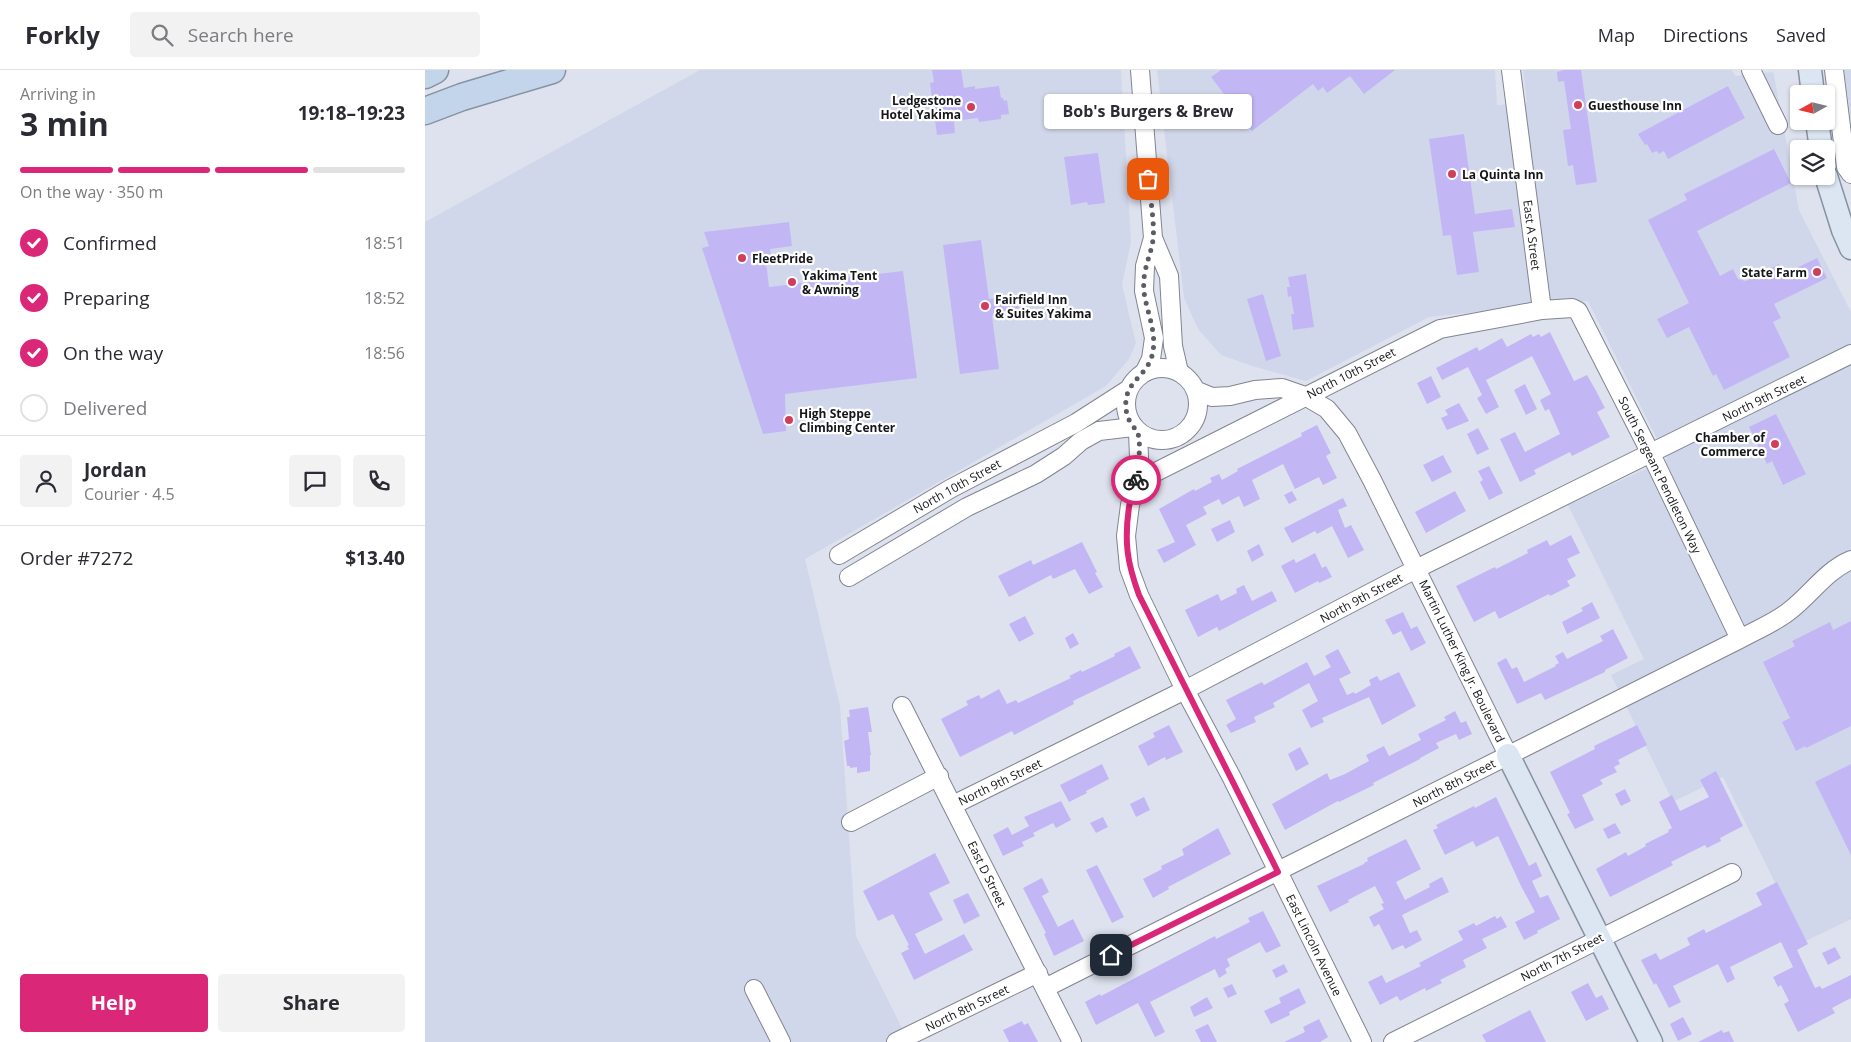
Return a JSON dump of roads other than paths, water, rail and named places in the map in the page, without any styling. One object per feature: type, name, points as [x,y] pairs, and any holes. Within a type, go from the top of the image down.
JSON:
[{"type":"highway","points":[[425,75],[435,70]]},
{"type":"highway","points":[[425,111],[462,97],[552,70]]},
{"type":"main road","points":[[1810,70],[1812,85]]},
{"type":"main road","points":[[1829,185],[1843,230],[1851,248]]},
{"type":"main road","name":"Martin Luther King Jr. Boulevard","points":[[1508,755],[1651,1042]]},
{"type":"street","points":[[1140,70],[1153,238],[1169,276],[1173,346],[1179,372]]},
{"type":"street","name":"East A Street","points":[[1511,70],[1542,310]]},
{"type":"street","points":[[1751,70],[1778,125]]},
{"type":"street","points":[[1833,70],[1846,167],[1851,174]]},
{"type":"street","points":[[1144,373],[1151,359],[1155,338],[1144,291],[1145,266],[1153,238]]},
{"type":"street","name":"North 10th Street","points":[[1136,482],[1440,329],[1542,310],[1572,308],[1578,312]]},
{"type":"street","name":"South Sergeant Pendleton Way","points":[[1578,312],[1651,454],[1740,639]]},
{"type":"street","name":"North 9th Street","points":[[953,805],[1185,690],[1416,569],[1851,354]]},
{"type":"street","points":[[1155,368],[1167,368],[1179,372],[1189,380],[1195,390],[1198,402],[1197,414],[1183,434],[1172,439],[1160,441],[1148,438],[1135,429],[1126,409],[1129,389],[1135,380],[1155,368]]},
{"type":"street","name":"Martin Luther King Jr. Boulevard","points":[[1195,390],[1212,397],[1282,388],[1305,396],[1327,408],[1347,433],[1508,755]]},
{"type":"street","name":"North 10th Street","points":[[839,555],[950,488],[1077,423],[1129,389]]},
{"type":"street","name":"North 10th Street","points":[[849,577],[967,507],[1036,474],[1064,456],[1081,441],[1099,431],[1135,429]]},
{"type":"street","name":"East Lincoln Avenue","points":[[1135,429],[1139,457],[1126,536],[1129,568],[1139,595],[1185,690],[1232,778],[1362,1042]]},
{"type":"street","name":"North 8th Street","points":[[896,1042],[1041,980],[1278,872],[1740,639],[1787,613],[1820,582],[1851,560]]},
{"type":"street","name":"East D Street","points":[[902,706],[1072,1042]]},
{"type":"street","points":[[851,822],[939,776]]},
{"type":"street","name":"North 7th Street","points":[[1393,1042],[1732,873]]},
{"type":"street","points":[[754,989],[781,1042]]},
{"type":"place","name":"Guesthouse Inn","points":[[1578,105]]},
{"type":"place","name":"Ledgestone Hotel Yakima","points":[[971,107]]},
{"type":"place","name":"La Quinta Inn","points":[[1452,174]]},
{"type":"place","name":"Bob's Burgers & Brew","points":[[1148,179]]},
{"type":"place","name":"FleetPride","points":[[742,258]]},
{"type":"place","name":"State Farm","points":[[1817,272]]},
{"type":"place","name":"Yakima Tent & Awning","points":[[792,282]]},
{"type":"place","name":"Fairfield Inn & Suites Yakima","points":[[985,306]]},
{"type":"place","name":"High Steppe Climbing Center","points":[[789,420]]},
{"type":"place","name":"Chamber of Commerce","points":[[1775,444]]}]
